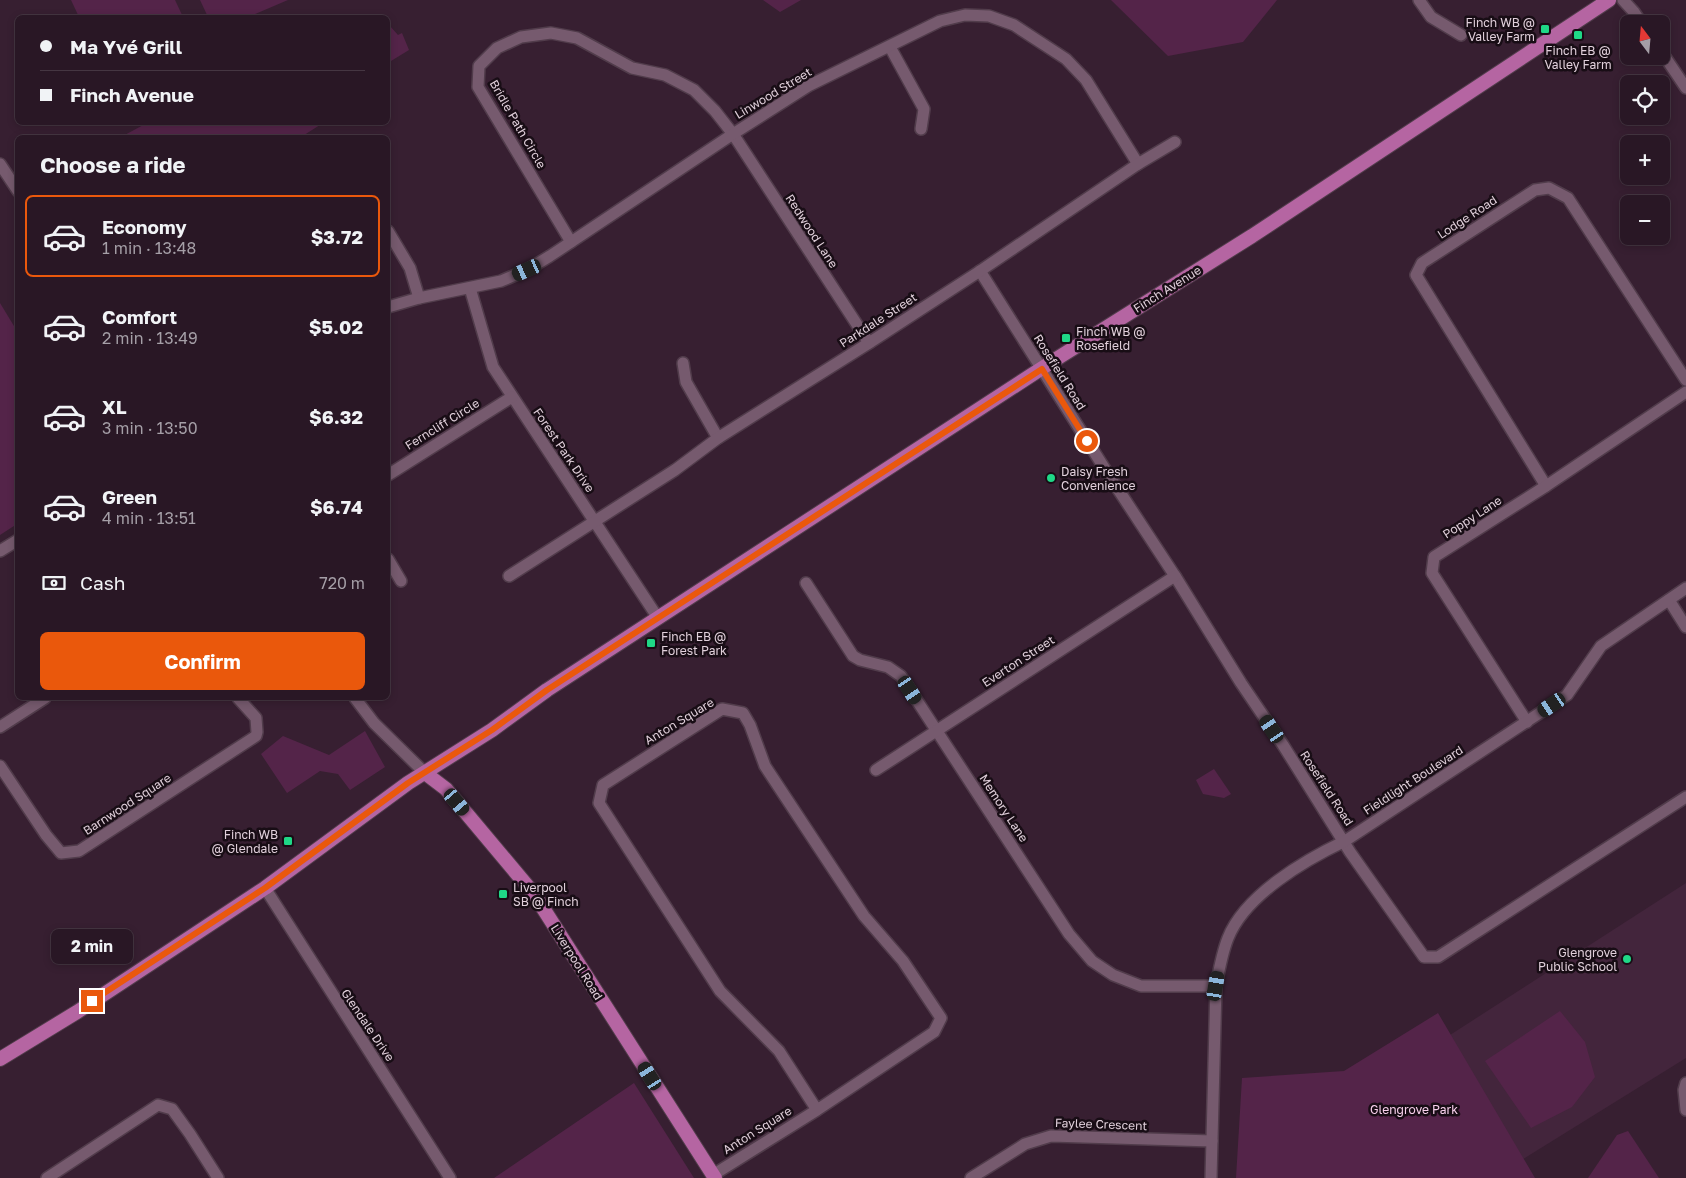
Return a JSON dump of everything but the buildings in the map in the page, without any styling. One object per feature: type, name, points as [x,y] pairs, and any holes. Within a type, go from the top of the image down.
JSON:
[{"type":"main road","name":"Finch Avenue","points":[[0,1059],[77,1012],[265,888],[408,783],[492,730],[547,690],[1042,369],[1252,236],[1610,0]]},
{"type":"main road","name":"Liverpool Road","points":[[425,773],[446,789],[534,894],[714,1176]]},
{"type":"street","points":[[1419,0],[1431,17],[1462,35]]},
{"type":"street","points":[[1623,0],[1636,15]]},
{"type":"street","name":"Linwood Street","points":[[390,306],[419,298],[501,281],[527,270],[808,86],[940,22],[965,15],[989,16],[1014,25],[1066,59],[1086,80],[1138,164]]},
{"type":"street","name":"Bridle Path Circle","points":[[572,242],[478,87],[479,66],[497,48],[521,37],[551,33],[577,38],[632,68],[665,75],[694,90],[715,111],[733,134]]},
{"type":"street","points":[[890,47],[924,109],[921,129]]},
{"type":"street","points":[[1670,64],[1686,88]]},
{"type":"street","name":"Redwood Lane","points":[[733,134],[869,344]]},
{"type":"street","name":"Parkdale Street","points":[[594,520],[675,470],[718,438],[869,344],[1138,164],[1176,142]]},
{"type":"street","points":[[0,164],[15,186]]},
{"type":"street","name":"Lodge Road","points":[[1546,486],[1416,275],[1422,262],[1535,190],[1549,188],[1568,198],[1686,380]]},
{"type":"street","points":[[390,234],[410,268],[419,298]]},
{"type":"street","name":"Rosefield Road","points":[[980,271],[1175,576],[1241,683],[1345,841],[1350,852],[1424,957],[1438,957],[1686,797]]},
{"type":"street","name":"Forest Park Drive","points":[[470,288],[493,367],[658,618]]},
{"type":"street","points":[[683,363],[686,382],[718,438]]},
{"type":"street","name":"Poppy Lane","points":[[1527,722],[1432,573],[1434,557],[1546,486],[1686,392]]},
{"type":"street","name":"Ferncliff Circle","points":[[390,474],[512,397]]},
{"type":"street","points":[[509,576],[594,520]]},
{"type":"street","points":[[0,551],[15,543]]},
{"type":"street","points":[[390,562],[401,581]]},
{"type":"street","name":"Everton Street","points":[[876,770],[1175,576]]},
{"type":"street","name":"Memory Lane","points":[[806,583],[853,656],[860,660],[888,667],[901,676],[938,730],[1069,934],[1092,960],[1114,975],[1141,986],[1216,986]]},
{"type":"street","name":"Fieldlight Boulevard","points":[[1211,1178],[1216,986],[1229,936],[1244,912],[1262,892],[1316,857],[1345,841],[1567,695],[1601,646],[1686,588]]},
{"type":"street","points":[[1668,600],[1686,626]]},
{"type":"street","points":[[0,727],[43,700]]},
{"type":"street","name":"Barnwood Square","points":[[0,766],[46,835],[61,853],[79,851],[256,736],[256,718],[240,700]]},
{"type":"street","name":"Liverpool Road","points":[[357,700],[374,723],[425,773]]},
{"type":"street","name":"Anton Square","points":[[714,1176],[817,1110],[934,1032],[941,1018],[903,961],[864,916],[765,766],[750,725],[743,713],[722,709],[603,784],[599,803],[720,991],[779,1051],[817,1110]]},
{"type":"street","name":"Glendale Drive","points":[[265,888],[450,1178]]},
{"type":"street","points":[[1686,1083],[1684,1090],[1686,1110]]},
{"type":"street","points":[[47,1178],[158,1105],[172,1110],[218,1178]]},
{"type":"street","name":"Faylee Crescent","points":[[971,1178],[1025,1144],[1051,1136],[1212,1141]]},
{"type":"shaded area","name":"Glengrove Public School","points":[[1686,883],[1686,1058],[1523,1159],[1450,1035]]},
{"type":"green space","points":[[71,0],[175,0],[182,15],[78,15]]},
{"type":"green space","points":[[200,0],[288,0],[253,15],[207,15]]},
{"type":"green space","points":[[763,0],[801,0],[780,12]]},
{"type":"green space","points":[[1111,0],[1277,0],[1243,42],[1168,56]]},
{"type":"green space","points":[[390,26],[398,35],[402,33],[409,50],[391,61]]},
{"type":"green space","points":[[143,125],[320,125],[304,135],[125,135]]},
{"type":"green space","points":[[0,303],[15,328],[15,525],[0,535]]},
{"type":"green space","points":[[365,731],[385,767],[350,790],[338,774],[320,771],[287,793],[261,754],[283,736],[329,755]]},
{"type":"green space","points":[[1214,769],[1231,794],[1224,798],[1203,794],[1196,780]]},
{"type":"green space","points":[[1560,1011],[1585,1042],[1595,1077],[1572,1107],[1531,1128],[1485,1061]]},
{"type":"green space","name":"Glengrove Park","points":[[1438,1013],[1535,1178],[1236,1178],[1242,1078],[1344,1071]]},
{"type":"green space","points":[[634,1083],[694,1178],[494,1178]]},
{"type":"green space","points":[[1628,1131],[1659,1178],[1588,1178],[1617,1135]]},
{"type":"place","name":"Finch WB @ Valley Farm","points":[[1545,29]]},
{"type":"place","name":"Finch EB @ Valley Farm","points":[[1578,35]]},
{"type":"place","name":"Finch WB @ Rosefield","points":[[1066,338]]},
{"type":"place","name":"Daisy Fresh Convenience","points":[[1051,478]]},
{"type":"place","name":"Finch EB @ Forest Park","points":[[651,643]]},
{"type":"place","name":"Finch WB @ Glendale","points":[[288,841]]},
{"type":"place","name":"Liverpool SB @ Finch","points":[[503,894]]},
{"type":"place","name":"Glengrove Public School","points":[[1627,959]]},
{"type":"route","points":[[92,1001],[265,888],[408,783],[492,730],[547,690],[1042,369],[1087,441]]}]
